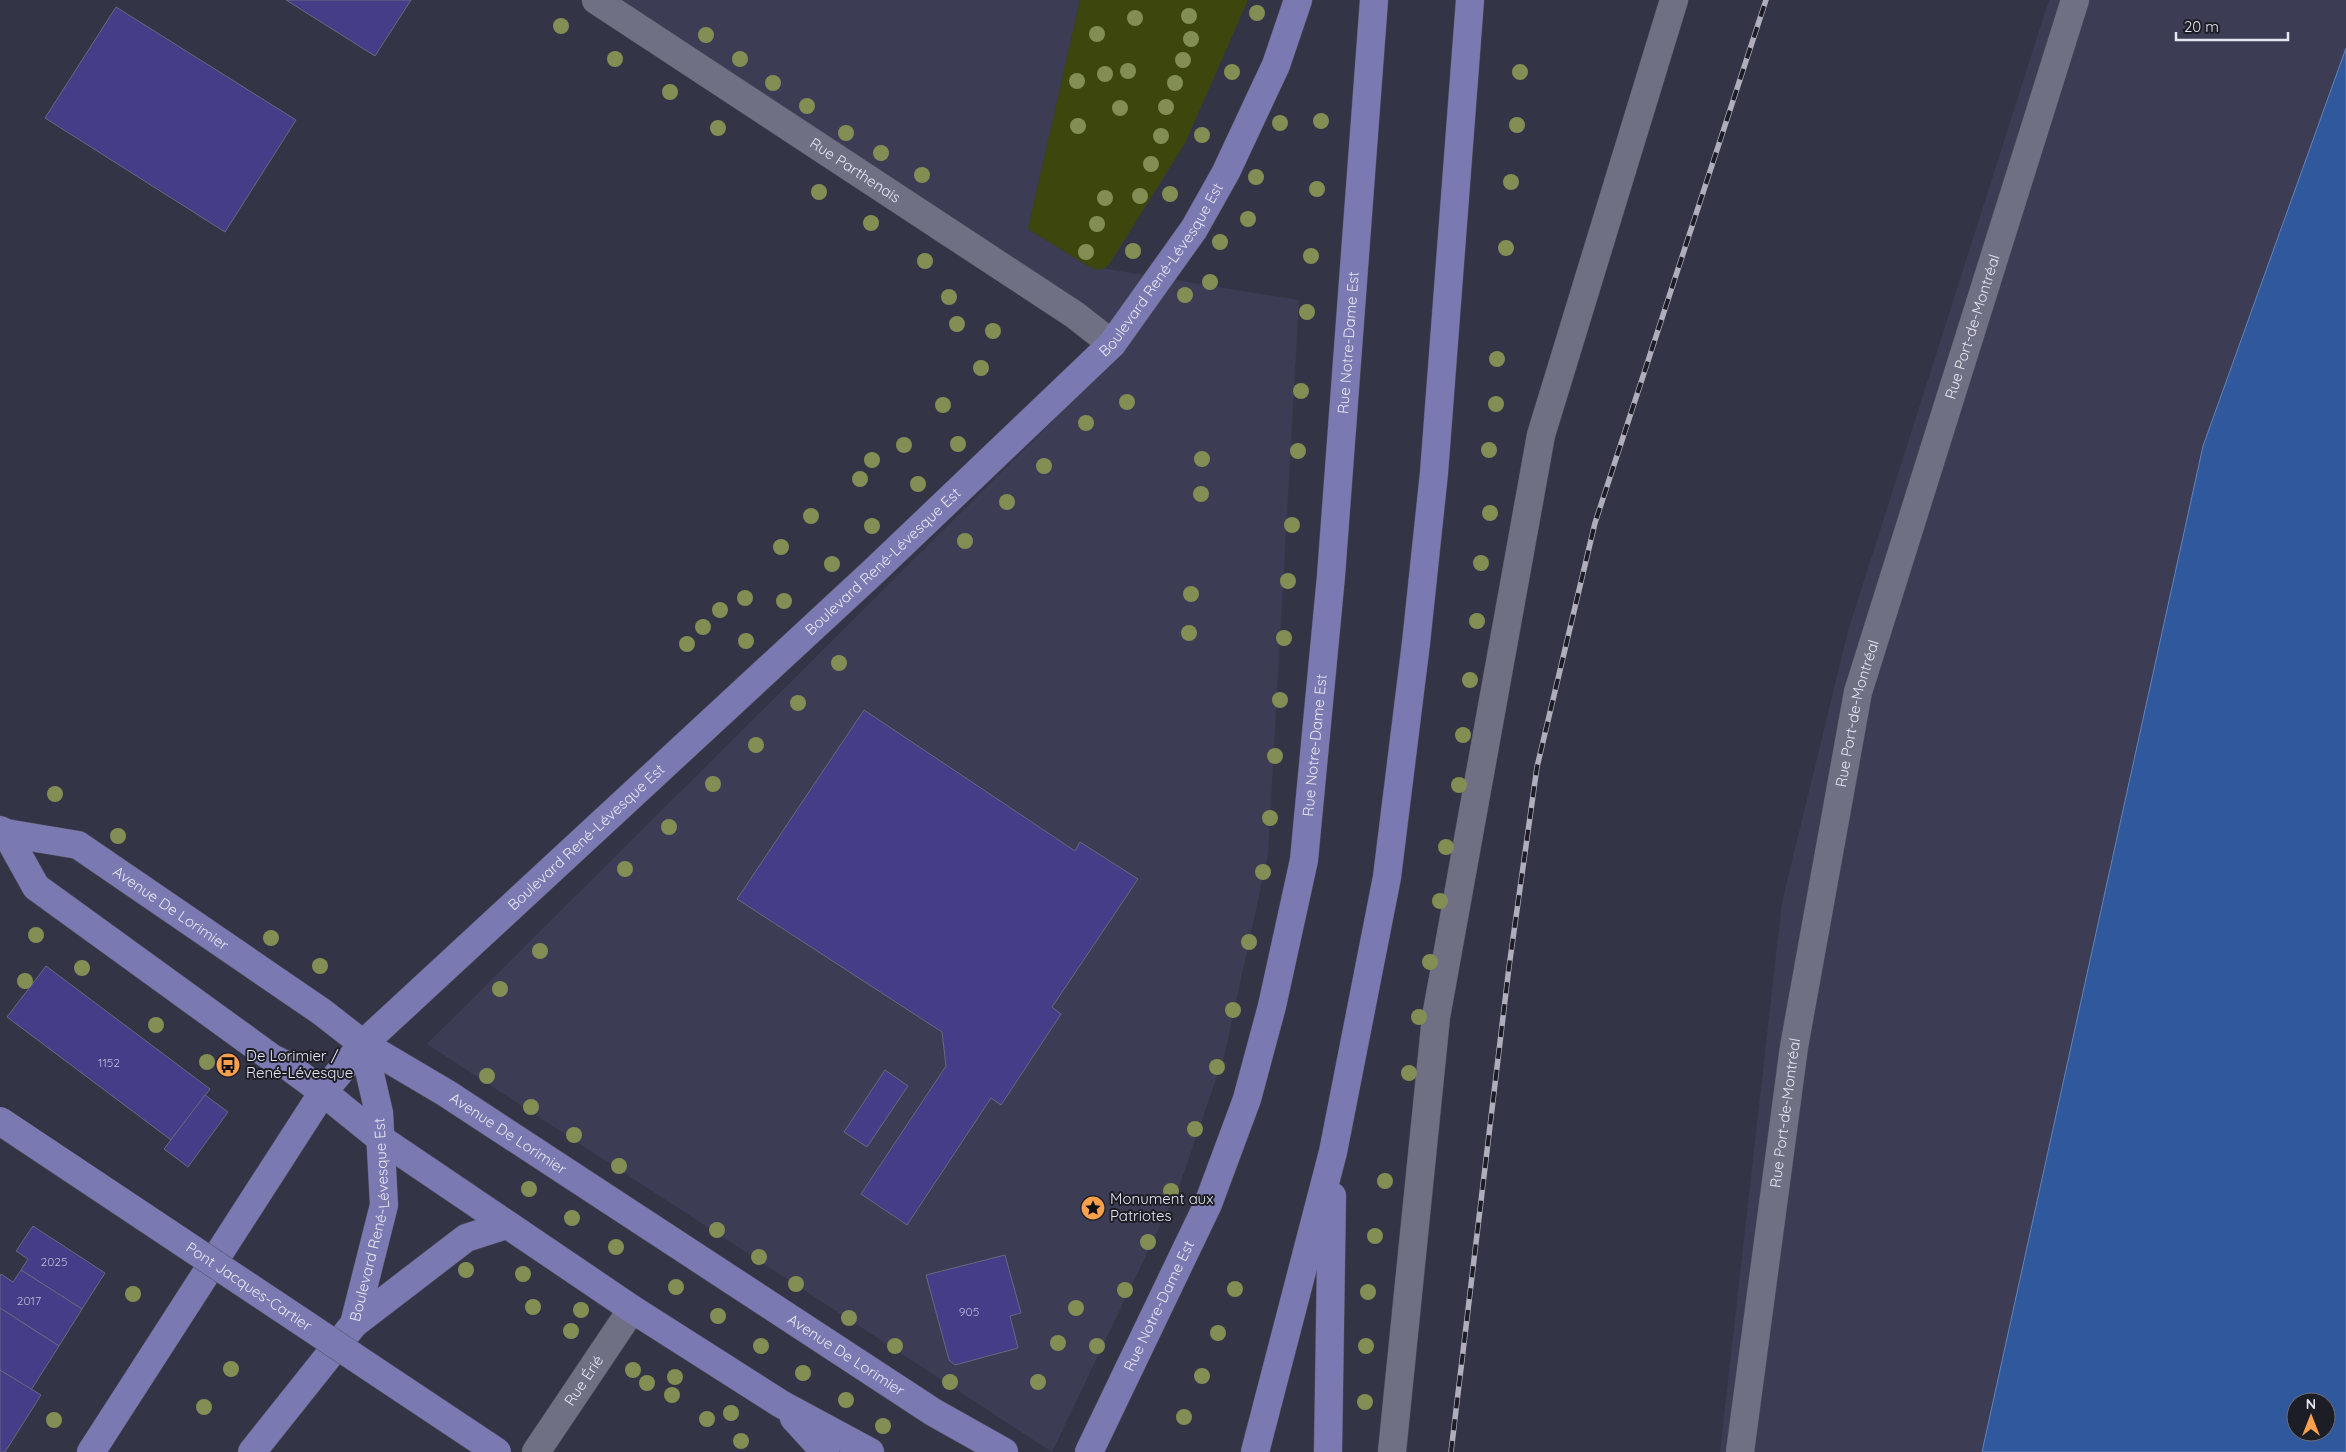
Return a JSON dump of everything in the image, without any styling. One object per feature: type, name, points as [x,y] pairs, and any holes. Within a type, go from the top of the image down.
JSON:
[{"type":"main road","name":"Boulevard René-Lévesque Est","points":[[90,1452],[323,1092],[363,1044],[873,572],[1112,344],[1194,229],[1226,172],[1276,65],[1298,0]]},
{"type":"main road","name":"Rue Notre-Dame Est","points":[[1089,1452],[1208,1204],[1247,1099],[1272,1006],[1304,860],[1330,576],[1374,0]]},
{"type":"main road","points":[[1255,1452],[1333,1152],[1387,877],[1416,643],[1434,473],[1470,0]]},
{"type":"main road","name":"Avenue De Lorimier","points":[[3,832],[78,845],[322,1012],[363,1044],[446,1093],[933,1412],[1004,1452]]},
{"type":"main road","name":"Avenue De Lorimier","points":[[3,832],[36,887],[272,1058],[288,1066],[381,1139],[632,1309],[782,1404],[870,1452]]},
{"type":"main road","name":"Boulevard René-Lévesque Est","points":[[252,1452],[354,1324],[382,1220],[384,1204],[379,1114],[363,1044]]},
{"type":"main road","name":"Pont Jacques-Cartier","points":[[0,1121],[497,1452]]},
{"type":"main road","points":[[1328,1452],[1333,1152]]},
{"type":"main road","points":[[354,1324],[466,1238],[506,1225]]},
{"type":"main road","points":[[782,1404],[825,1452]]},
{"type":"street","name":"Rue Parthenais","points":[[596,0],[1074,316],[1112,344]]},
{"type":"street","points":[[1392,1452],[1436,1017],[1541,435],[1674,0]]},
{"type":"street","name":"Rue Port-de-Montréal","points":[[1740,1452],[1794,1047],[1858,692],[2075,0]]},
{"type":"street","name":"Rue Érié","points":[[536,1452],[632,1309]]},
{"type":"shaded area","points":[[603,0],[1080,0],[1028,229],[1088,266],[1299,300],[1268,854],[1225,1053],[1180,1184],[1052,1452],[427,1044],[1126,348]]},
{"type":"shaded area","points":[[2049,0],[2346,0],[2346,48],[2000,1452],[1720,1452],[1782,902],[1848,631]]},
{"type":"green space","points":[[1080,0],[1248,0],[1185,143],[1110,263],[1105,268],[1097,270],[1028,229]]},
{"type":"water","points":[[2346,48],[2346,1452],[1982,1452],[2203,446]]},
{"type":"building","points":[[286,0],[411,0],[375,56]]},
{"type":"building","points":[[116,7],[296,120],[225,232],[45,118]]},
{"type":"building","points":[[864,710],[1075,851],[1080,842],[1138,879],[1052,1007],[1061,1014],[1001,1105],[991,1098],[907,1225],[861,1194],[946,1066],[942,1032],[737,899]]},
{"type":"building","points":[[46,966],[210,1089],[171,1140],[7,1017]]},
{"type":"building","points":[[885,1070],[908,1086],[867,1147],[844,1132]]},
{"type":"building","points":[[205,1095],[228,1112],[188,1167],[164,1149]]},
{"type":"building","points":[[33,1226],[105,1273],[82,1309],[21,1270],[28,1259],[16,1251]]},
{"type":"building","points":[[1005,1255],[1021,1313],[1010,1316],[1018,1348],[955,1365],[949,1360],[926,1275]]},
{"type":"building","points":[[21,1270],[82,1309],[59,1346],[0,1308],[1,1274],[13,1282]]},
{"type":"building","points":[[0,1308],[59,1346],[31,1390],[0,1370]]},
{"type":"building","points":[[0,1370],[41,1395],[5,1452],[0,1452]]},
{"type":"railway","points":[[1451,1452],[1509,967],[1537,767],[1595,523],[1766,0]]},
{"type":"place","name":"De Lorimier / René-Lévesque","points":[[228,1065]]},
{"type":"place","name":"Monument aux Patriotes","points":[[1093,1208]]}]
